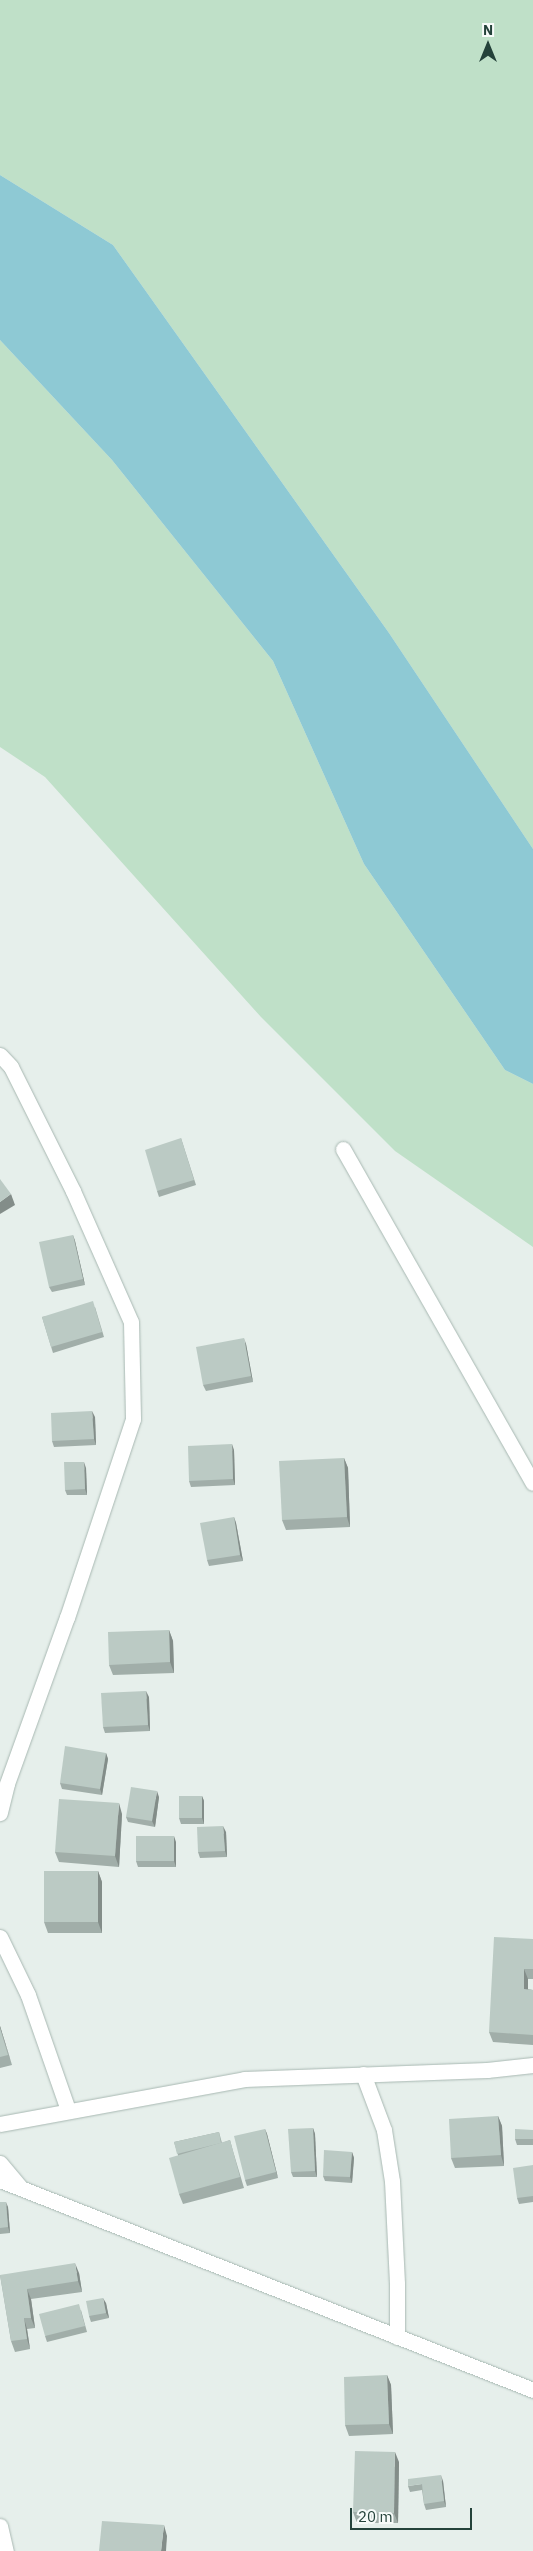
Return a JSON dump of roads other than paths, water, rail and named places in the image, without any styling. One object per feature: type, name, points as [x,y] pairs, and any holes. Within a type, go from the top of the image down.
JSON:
[{"type":"street","points":[[0,1055],[11,1067],[73,1191],[131,1322],[133,1419],[67,1617],[7,1784],[0,1813]]},
{"type":"street","points":[[343,1149],[533,1483]]},
{"type":"street","points":[[0,1937],[28,1996],[68,2110]]},
{"type":"street","points":[[0,2124],[244,2079],[487,2070],[533,2064]]},
{"type":"street","points":[[363,2074],[384,2130],[392,2182],[397,2284],[396,2338]]},
{"type":"street","points":[[0,2163],[21,2188]]},
{"type":"street","points":[[0,2180],[396,2338],[533,2390]]},
{"type":"street","points":[[0,2526],[6,2551]]},
{"type":"water","points":[[0,175],[113,245],[389,633],[533,849],[533,1084],[505,1070],[364,864],[273,661],[112,460],[0,340]]}]
